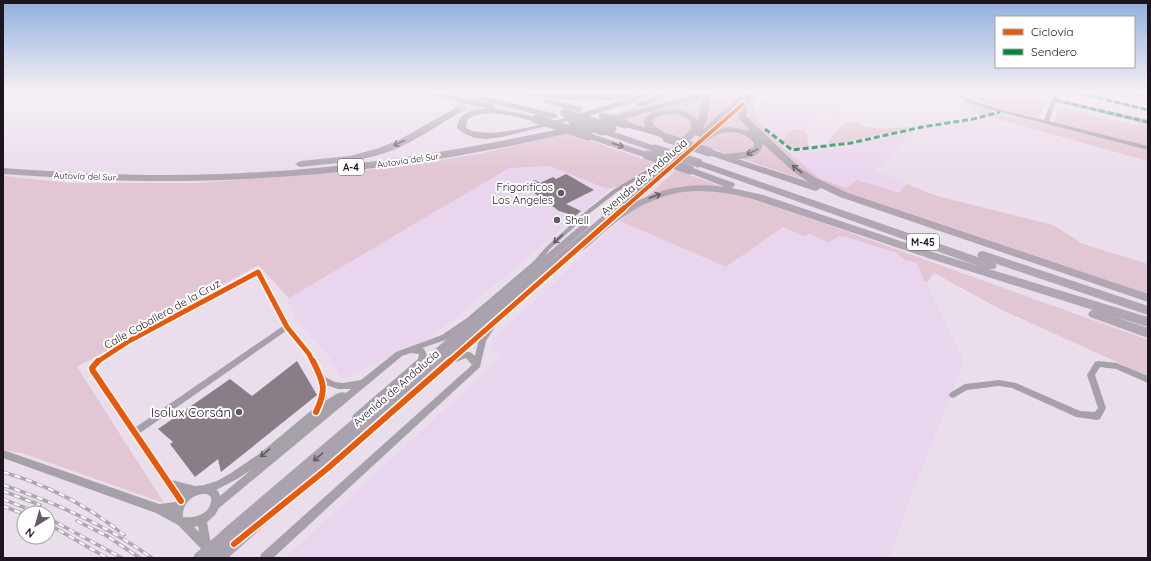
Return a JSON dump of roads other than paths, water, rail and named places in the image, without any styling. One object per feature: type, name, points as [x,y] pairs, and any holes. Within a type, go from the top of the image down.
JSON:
[{"type":"highway","points":[[207,172],[290,165],[367,155],[408,139],[445,117]]},
{"type":"highway","points":[[464,117],[461,123],[461,128],[467,133],[482,136],[501,134],[575,117]]},
{"type":"highway","points":[[527,117],[536,119]]},
{"type":"highway","points":[[529,117],[589,136],[657,146],[700,161],[1148,299]]},
{"type":"highway","name":"M-45","points":[[557,117],[657,146]]},
{"type":"highway","name":"M-45","points":[[578,117],[612,128],[657,146],[1148,321]]},
{"type":"highway","name":"Autovía del Sur","points":[[3,166],[105,172],[207,172],[250,171],[325,165],[466,147],[570,126],[600,117]]},
{"type":"highway","points":[[603,117],[625,124],[657,146]]},
{"type":"highway","name":"Autovía del Sur","points":[[3,171],[84,177],[170,178],[265,174],[366,165],[442,155],[523,140],[619,117]]},
{"type":"highway","points":[[651,117],[648,119],[648,124],[651,128],[657,146]]},
{"type":"highway","points":[[669,159],[695,129],[695,122],[689,117]]},
{"type":"highway","points":[[669,159],[699,128],[704,117]]},
{"type":"highway","points":[[669,159],[719,117]]},
{"type":"highway","points":[[743,117],[750,126],[797,170],[827,188],[1148,299]]},
{"type":"highway","points":[[699,142],[719,131],[735,130],[753,136],[757,139],[760,146],[753,153],[743,156],[728,156],[700,161]]},
{"type":"highway","points":[[700,161],[908,248],[1148,321]]},
{"type":"highway","name":"M-45","points":[[700,161],[1148,311]]},
{"type":"highway","points":[[577,249],[616,216],[636,203],[676,190],[698,188],[725,189],[756,196],[1148,333]]},
{"type":"main road","name":"Avenida de Andalucía","points":[[217,558],[230,540],[338,439],[656,166],[669,159]]},
{"type":"main road","name":"Avenida de Andalucía","points":[[203,552],[230,540],[426,374],[669,159]]},
{"type":"street","name":"Avenida de Andalucía","points":[[496,320],[727,117]]},
{"type":"street","points":[[1028,117],[1148,148]]},
{"type":"street","points":[[1046,122],[1048,117]]},
{"type":"street","points":[[1128,117],[1148,122]]},
{"type":"street","points":[[524,278],[548,248],[588,212],[615,191],[656,166]]},
{"type":"street","points":[[470,320],[536,263]]},
{"type":"street","name":"Calle Caballero de la Cruz","points":[[180,504],[170,484],[92,368],[97,362],[143,334],[258,272],[287,327]]},
{"type":"street","points":[[3,454],[159,509],[180,521],[195,522],[208,515],[216,504],[399,354],[445,337],[490,307]]},
{"type":"street","points":[[230,540],[328,468],[496,320]]},
{"type":"street","points":[[265,558],[477,365],[482,341],[496,320]]},
{"type":"street","points":[[134,432],[287,327],[309,354],[322,379],[323,397],[316,412]]},
{"type":"street","points":[[338,439],[362,412],[421,361],[423,355],[421,350],[407,351]]},
{"type":"street","points":[[430,379],[459,356],[467,354],[471,356],[477,365]]},
{"type":"street","points":[[953,395],[966,387],[999,383],[1013,385],[1079,414],[1097,416],[1102,408],[1091,375],[1098,364],[1117,366],[1148,380]]},
{"type":"street","points":[[322,379],[341,388],[366,382]]},
{"type":"street","points":[[159,509],[180,504],[201,490],[216,486],[237,475],[316,412],[366,382]]},
{"type":"street","points":[[170,484],[215,494],[217,499],[216,504]]},
{"type":"street","points":[[180,504],[176,513],[180,521],[203,552],[217,558]]},
{"type":"street","points":[[202,519],[203,552]]},
{"type":"railway","points":[[3,472],[36,483],[66,497],[96,514],[124,535]]},
{"type":"railway","points":[[3,485],[42,499],[99,525],[135,546],[152,558]]},
{"type":"railway","points":[[3,491],[40,505]]},
{"type":"railway","points":[[3,499],[18,505]]},
{"type":"railway","points":[[3,506],[16,511]]},
{"type":"railway","points":[[77,521],[107,536],[140,558]]},
{"type":"railway","points":[[56,522],[122,558]]},
{"type":"railway","points":[[56,529],[107,558]]},
{"type":"place","name":"Frigorificos Los Angeles","points":[[561,193]]},
{"type":"place","name":"Shell","points":[[557,220]]},
{"type":"place","name":"Isolux Corsán","points":[[239,412]]}]
